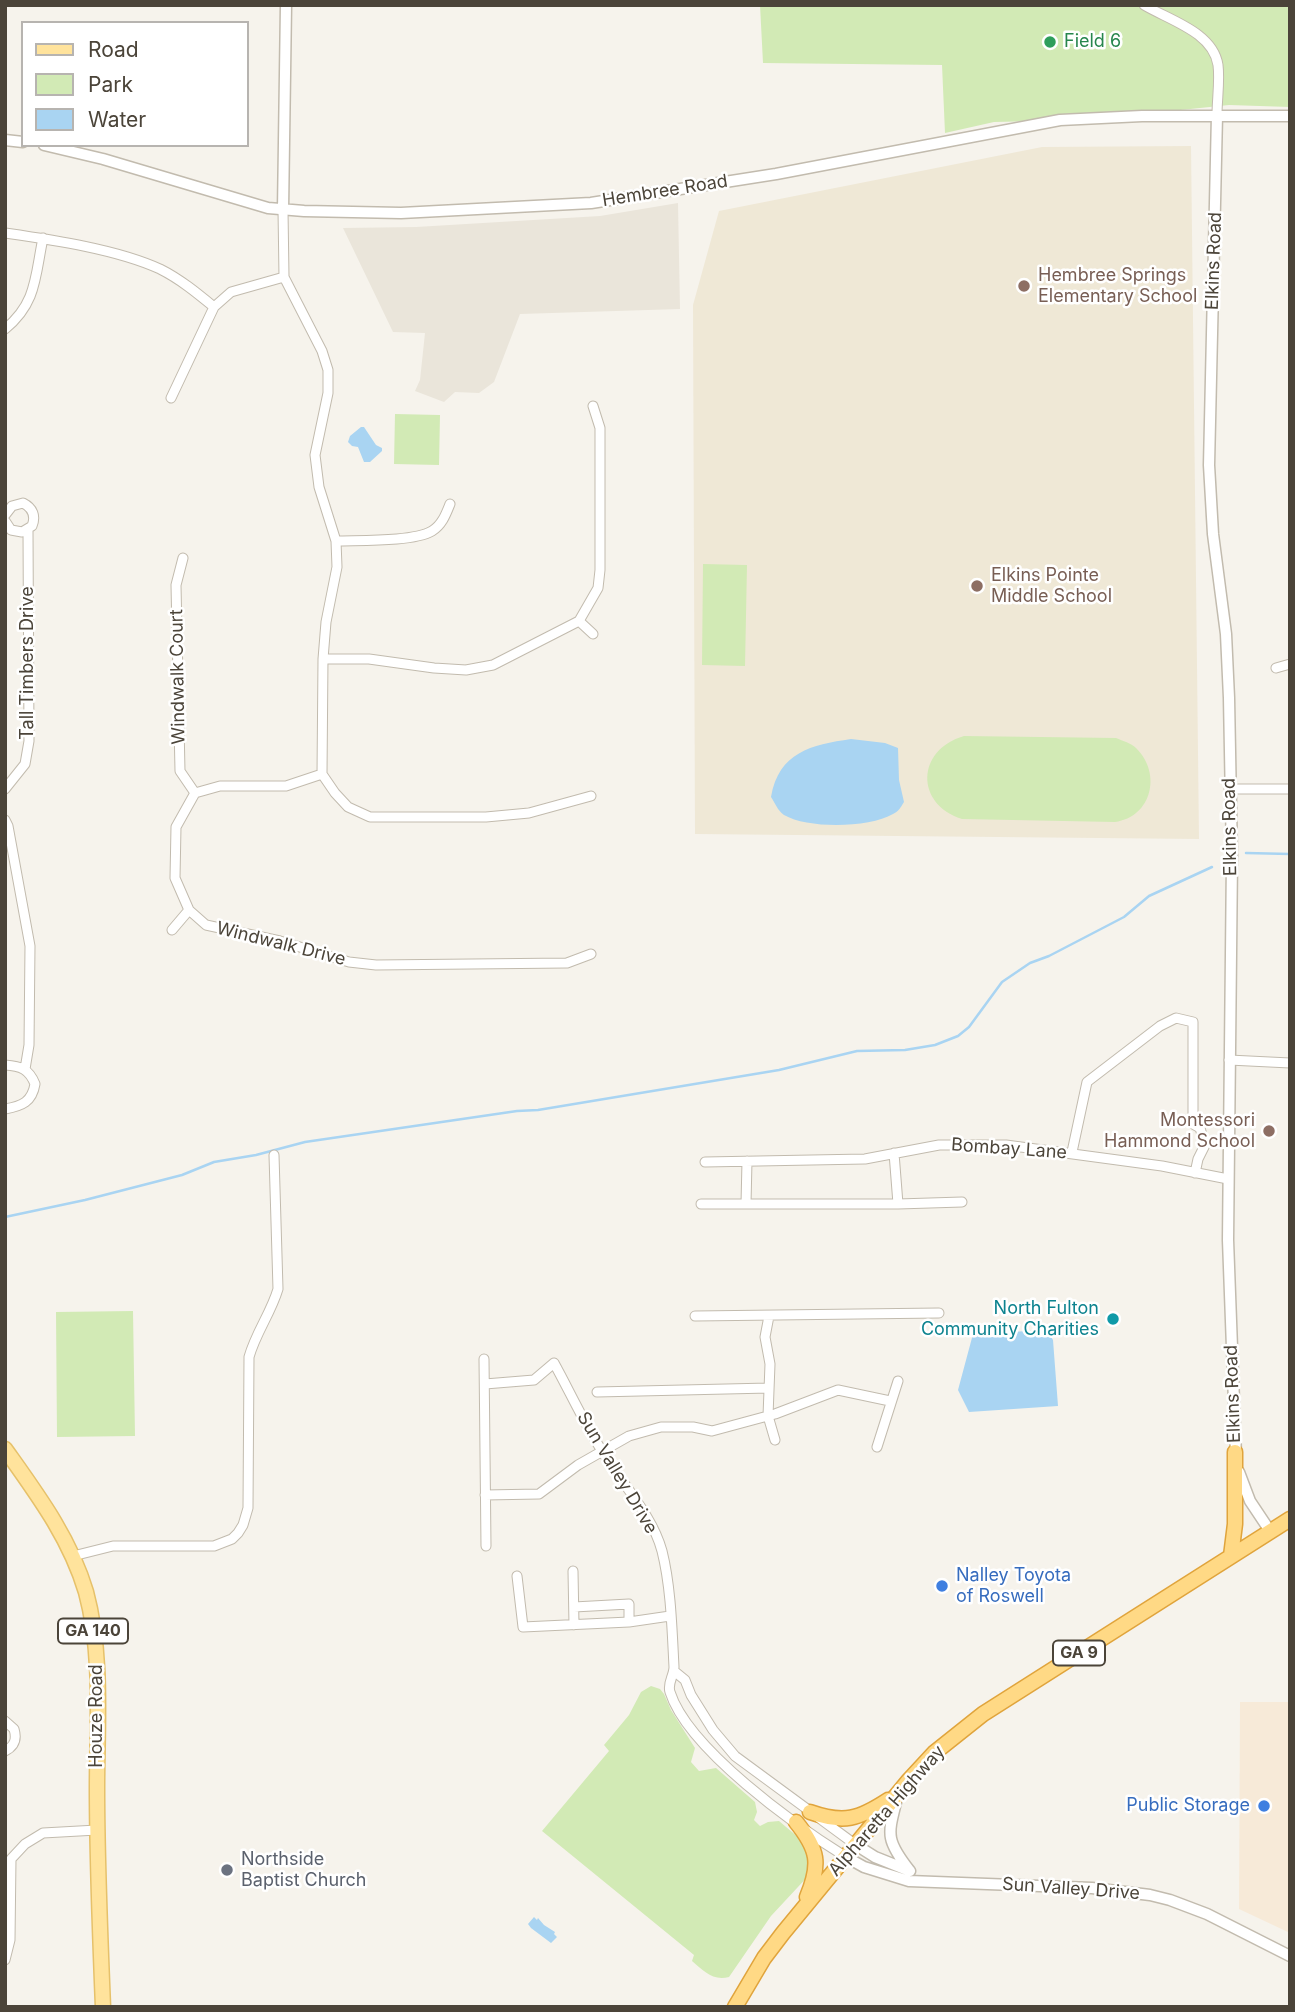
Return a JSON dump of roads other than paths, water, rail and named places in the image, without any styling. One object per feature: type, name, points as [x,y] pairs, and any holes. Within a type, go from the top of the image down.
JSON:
[{"type":"highway","points":[[1231,1556],[1235,1524],[1235,1452]]},
{"type":"highway","name":"Alpharetta Highway","points":[[735,2007],[764,1958],[794,1919],[934,1753],[983,1714],[1290,1519]]},
{"type":"highway","points":[[810,1812],[829,1819],[853,1818],[898,1793]]},
{"type":"highway","points":[[794,1919],[812,1885],[816,1862],[808,1838],[796,1822]]},
{"type":"main road","name":"Houze Road","points":[[5,1449],[46,1507],[73,1556],[92,1619],[97,1663],[97,1830],[103,2007]]},
{"type":"street","points":[[286,5],[284,277],[322,351],[328,370],[328,393],[315,455],[319,486],[336,541],[337,567],[326,622],[323,659],[323,774],[348,807],[370,817],[497,816],[529,813],[591,796]]},
{"type":"street","points":[[1144,5],[1187,28],[1207,43],[1214,53],[1218,66],[1217,115]]},
{"type":"street","name":"Hembree Road","points":[[52,147],[103,159],[254,205],[283,210],[401,213],[591,203],[776,174],[1060,120],[1217,115],[1290,116]]},
{"type":"street","name":"Elkins Road","points":[[1217,115],[1209,465],[1213,534],[1226,634],[1231,858],[1228,1180],[1235,1452],[1243,1486],[1270,1531]]},
{"type":"street","points":[[5,233],[43,238],[131,258],[189,286],[214,307]]},
{"type":"street","points":[[5,329],[21,316],[31,296],[43,238]]},
{"type":"street","points":[[171,398],[214,307],[231,292],[284,277]]},
{"type":"street","points":[[323,659],[369,659],[466,670],[493,665],[579,621],[598,588],[600,570],[600,428],[593,406]]},
{"type":"street","name":"Tall Timbers Drive","points":[[5,515],[12,506],[23,503],[32,510],[34,521],[28,530],[29,740],[24,764],[5,789]]},
{"type":"street","points":[[336,541],[407,538],[431,532],[443,522],[450,503]]},
{"type":"street","points":[[5,521],[11,530],[28,530]]},
{"type":"street","name":"Windwalk Court","points":[[183,558],[176,585],[180,771],[195,793]]},
{"type":"street","points":[[579,621],[593,634]]},
{"type":"street","points":[[1276,668],[1290,663]]},
{"type":"street","points":[[172,930],[189,910],[175,878],[176,827],[195,793],[220,786],[286,786],[323,774]]},
{"type":"street","points":[[1229,789],[1290,789]]},
{"type":"street","points":[[5,820],[11,838],[30,946],[29,1045],[25,1069],[35,1084],[29,1100],[19,1107],[5,1109]]},
{"type":"street","name":"Windwalk Drive","points":[[189,910],[206,925],[280,941],[349,962],[376,965],[567,963],[591,954]]},
{"type":"street","points":[[1072,1152],[1087,1082],[1160,1026],[1176,1018],[1193,1023],[1192,1124],[1200,1128],[1205,1144],[1195,1173]]},
{"type":"street","points":[[1229,1060],[1290,1063]]},
{"type":"street","points":[[5,1065],[25,1069]]},
{"type":"street","name":"Bombay Lane","points":[[705,1162],[865,1159],[939,1145],[1006,1145],[1162,1166],[1228,1180]]},
{"type":"street","points":[[894,1153],[898,1204]]},
{"type":"street","points":[[73,1556],[92,1549],[113,1546],[214,1546],[232,1539],[243,1525],[248,1508],[248,1357],[253,1340],[273,1307],[278,1289],[274,1155]]},
{"type":"street","points":[[746,1204],[747,1161]]},
{"type":"street","points":[[701,1204],[962,1202]]},
{"type":"street","points":[[695,1316],[939,1313]]},
{"type":"street","points":[[768,1316],[765,1337],[770,1364],[768,1416],[775,1440]]},
{"type":"street","points":[[484,1359],[486,1546]]},
{"type":"street","name":"Sun Valley Drive","points":[[485,1384],[534,1380],[554,1363],[602,1452],[653,1528],[662,1550],[674,1671],[669,1684],[670,1693],[699,1739],[724,1765],[796,1822],[846,1857],[894,1878],[909,1881],[1092,1888],[1150,1895],[1207,1914],[1290,1956]]},
{"type":"street","points":[[877,1447],[898,1381]]},
{"type":"street","points":[[597,1392],[769,1388]]},
{"type":"street","points":[[485,1495],[539,1494],[578,1465],[629,1436],[661,1427],[693,1427],[712,1431],[768,1416],[838,1390],[890,1401]]},
{"type":"street","points":[[573,1571],[574,1625]]},
{"type":"street","points":[[517,1576],[523,1627],[629,1622],[670,1616]]},
{"type":"street","points":[[574,1607],[629,1604],[629,1622]]},
{"type":"street","points":[[674,1671],[685,1680],[713,1730],[736,1756],[856,1845],[875,1857],[918,1874],[924,1880]]},
{"type":"street","points":[[5,1721],[14,1729],[16,1739],[11,1748],[5,1751]]},
{"type":"street","points":[[898,1793],[890,1820],[890,1837],[894,1848],[910,1871]]},
{"type":"street","points":[[5,1960],[10,1940],[11,1859],[25,1844],[43,1833],[97,1830]]},
{"type":"water","points":[[364,427],[376,445],[382,448],[370,462],[364,462],[358,447],[348,442],[350,436]]},
{"type":"water","points":[[851,739],[885,743],[898,748],[899,780],[904,802],[898,811],[882,819],[838,825],[808,823],[784,815],[771,797],[775,782],[789,760],[810,748]]},
{"type":"water","points":[[1047,1330],[1053,1340],[1058,1406],[969,1412],[958,1390],[973,1334]]},
{"type":"water","points":[[534,1917],[555,1932],[557,1937],[551,1943],[528,1924]]},
{"type":"waterway","points":[[1246,853],[1290,854]]},
{"type":"waterway","points":[[5,1217],[85,1200],[182,1175],[214,1162],[256,1155],[305,1142],[538,1110],[779,1070],[857,1051],[905,1050],[935,1045],[958,1036],[969,1027],[1002,982],[1030,963],[1124,917],[1149,896],[1212,867]]},
{"type":"place","name":"Field 6","points":[[1050,42]]},
{"type":"place","name":"Hembree Springs Elementary School","points":[[1024,286]]},
{"type":"place","name":"Elkins Pointe Middle School","points":[[977,586]]},
{"type":"place","name":"Montessori Hammond School","points":[[1269,1131]]},
{"type":"place","name":"North Fulton Community Charities","points":[[1113,1319]]},
{"type":"place","name":"Nalley Toyota of Roswell","points":[[942,1586]]},
{"type":"place","name":"Public Storage","points":[[1264,1806]]},
{"type":"place","name":"Northside Baptist Church","points":[[227,1870]]}]
